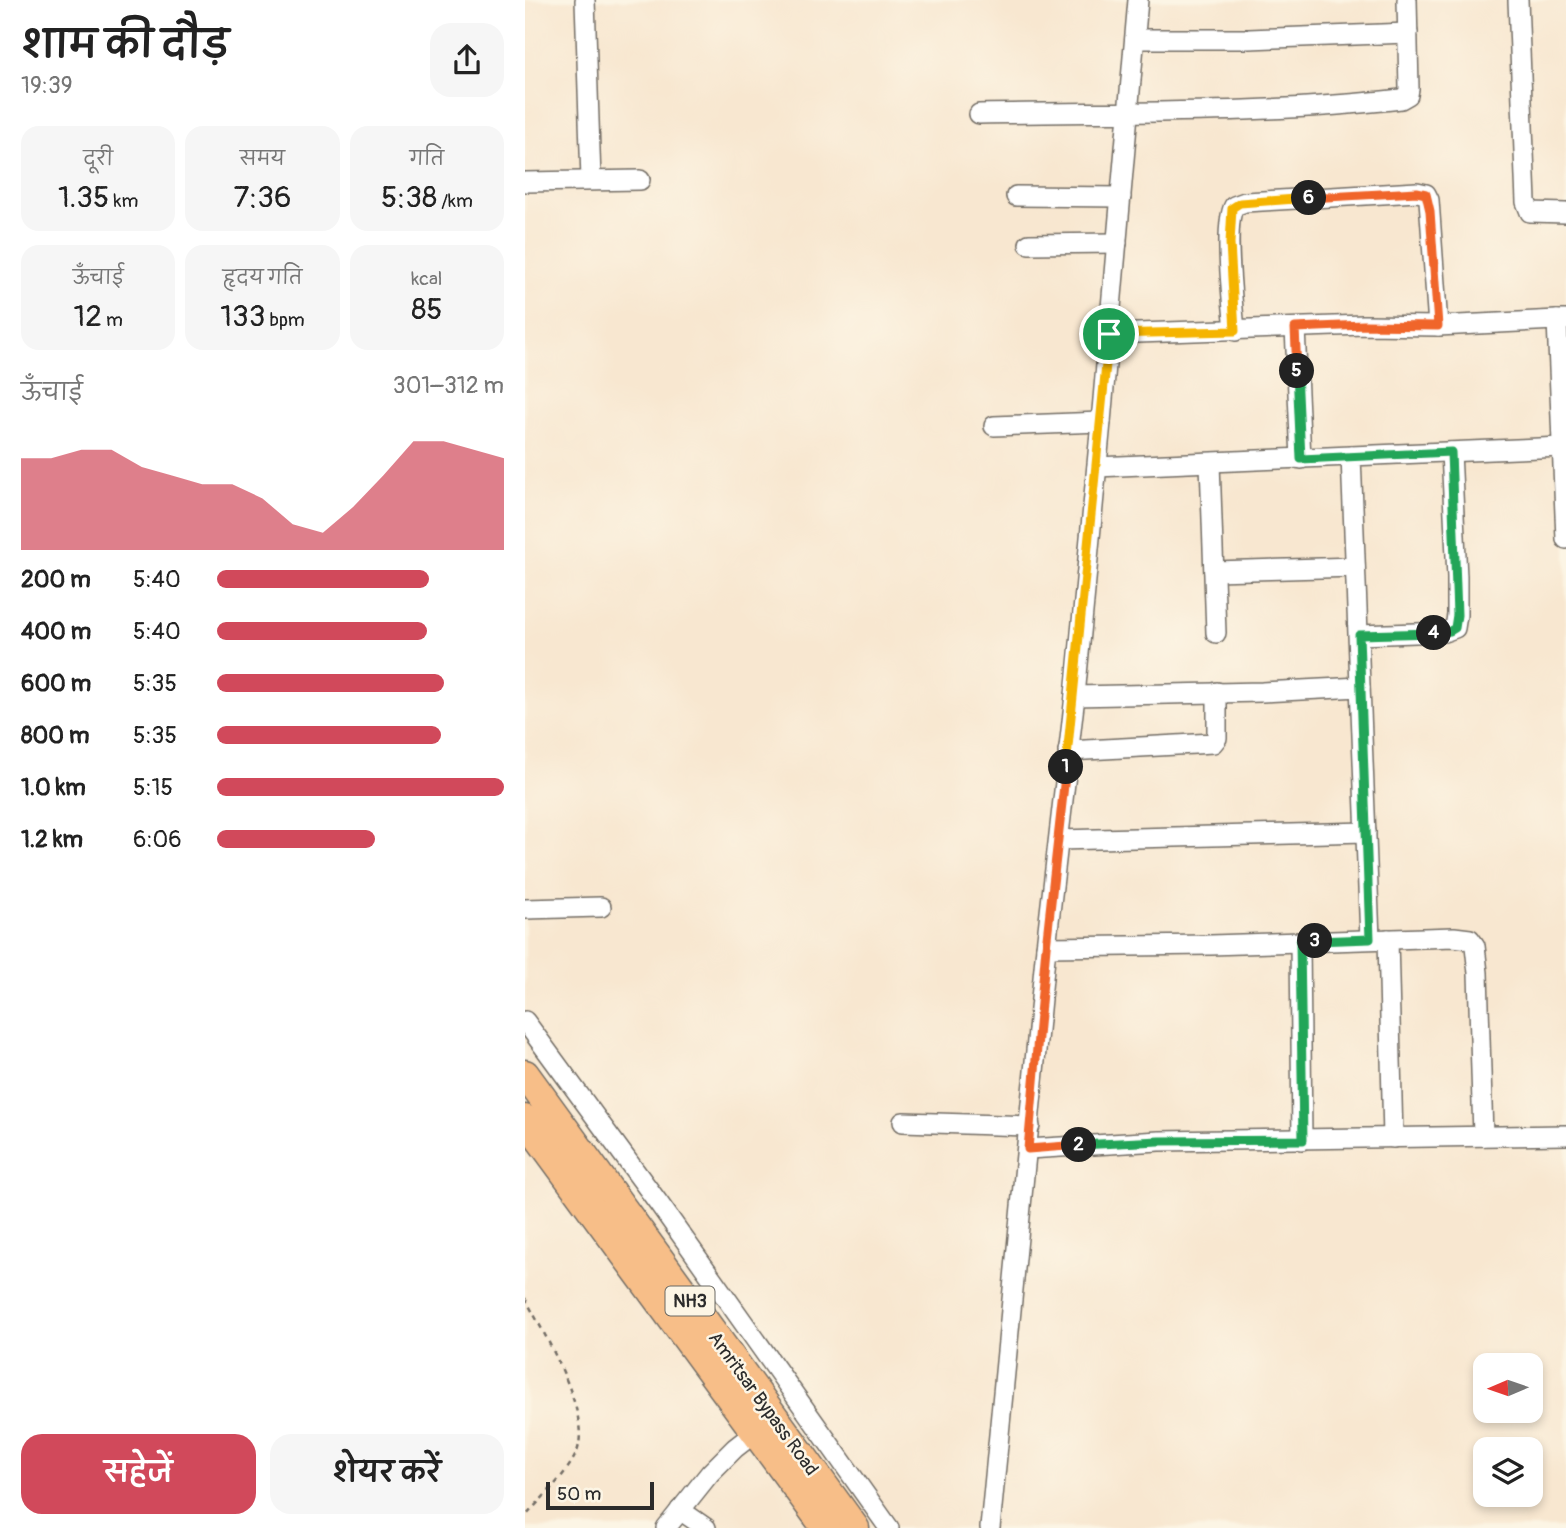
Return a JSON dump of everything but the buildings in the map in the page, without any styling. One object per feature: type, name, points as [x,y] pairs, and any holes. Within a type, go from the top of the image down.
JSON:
[{"type":"highway","name":"Amritsar Bypass Road","points":[[525,1074],[765,1425],[826,1528]]},
{"type":"highway","name":"Amritsar Bypass Road","points":[[525,1119],[765,1425],[855,1528]]},
{"type":"street","points":[[585,0],[590,180]]},
{"type":"street","points":[[990,1528],[1046,947],[1075,696],[1138,0]]},
{"type":"street","points":[[979,114],[1182,112],[1401,99],[1408,95],[1407,0]]},
{"type":"street","points":[[1518,0],[1526,202],[1530,212],[1536,214],[1566,213]]},
{"type":"street","points":[[1135,39],[1249,39],[1408,33]]},
{"type":"street","points":[[525,182],[639,180]]},
{"type":"street","points":[[1235,331],[1230,243],[1231,212],[1234,205],[1417,192],[1426,194],[1429,200],[1438,326]]},
{"type":"street","points":[[1016,196],[1121,197]]},
{"type":"street","points":[[1029,244],[1117,243]]},
{"type":"street","points":[[1109,334],[1364,325],[1438,326],[1562,320],[1562,447],[1566,538]]},
{"type":"street","points":[[1295,328],[1301,459]]},
{"type":"street","points":[[994,426],[1101,422]]},
{"type":"street","points":[[1097,467],[1562,447]]},
{"type":"street","points":[[1359,635],[1444,632],[1455,628],[1457,577],[1451,452]]},
{"type":"street","points":[[1351,456],[1366,832],[1379,939],[1392,1139]]},
{"type":"street","points":[[1210,463],[1216,633]]},
{"type":"street","points":[[1214,571],[1355,567]]},
{"type":"street","points":[[1075,696],[1360,687]]},
{"type":"street","points":[[1068,751],[1213,743],[1217,738],[1217,692]]},
{"type":"street","points":[[1059,840],[1366,832]]},
{"type":"street","points":[[525,909],[601,907]]},
{"type":"street","points":[[1046,947],[1465,938],[1473,942],[1478,973],[1483,1136]]},
{"type":"street","points":[[1300,942],[1303,1140]]},
{"type":"street","points":[[525,1021],[660,1205],[889,1528]]},
{"type":"street","points":[[903,1122],[1030,1126]]},
{"type":"street","points":[[1028,1149],[1159,1141],[1566,1135]]},
{"type":"street","points":[[666,1528],[727,1456],[765,1425]]},
{"type":"street","points":[[680,1510],[706,1528]]},
{"type":"path","points":[[525,1298],[559,1362],[578,1415],[581,1434],[578,1451],[569,1465],[525,1517]]},
{"type":"route","points":[[1417,192],[1426,194],[1429,200],[1438,326],[1295,328],[1301,459],[1451,452],[1457,577],[1456,623],[1455,628],[1450,631],[1359,635],[1370,939],[1300,942],[1303,1140],[1217,1139],[1028,1149],[1109,334],[1235,331],[1230,243],[1231,212],[1236,204],[1417,192]]}]
